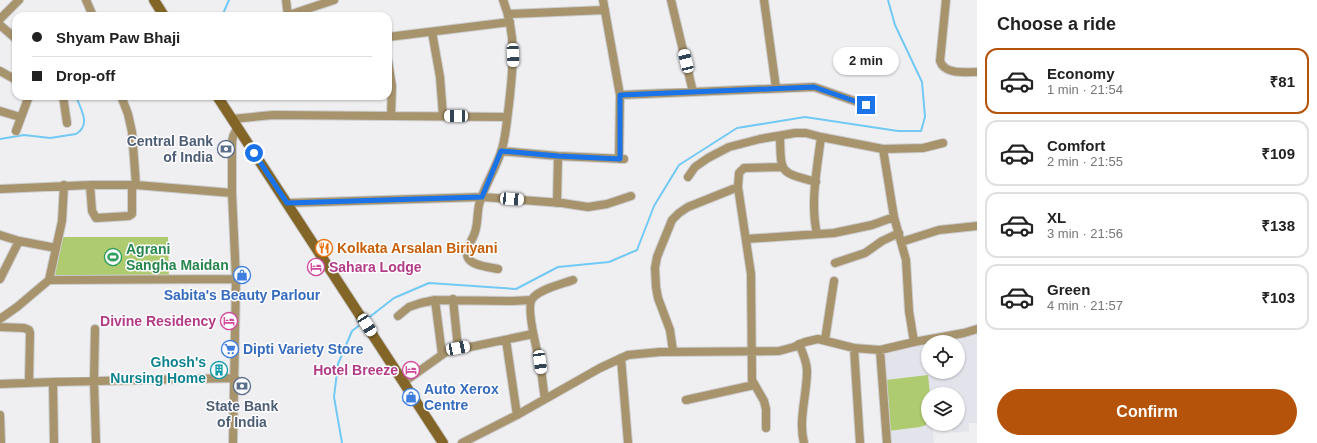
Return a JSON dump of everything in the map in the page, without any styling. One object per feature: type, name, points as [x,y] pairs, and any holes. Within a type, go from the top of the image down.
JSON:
[{"type":"main road","points":[[154,0],[162,12]]},
{"type":"main road","points":[[220,100],[443,443]]},
{"type":"street","points":[[0,19],[19,0]]},
{"type":"street","points":[[86,0],[92,12]]},
{"type":"street","points":[[286,0],[287,12]]},
{"type":"street","points":[[299,12],[334,0]]},
{"type":"street","points":[[498,269],[473,263],[468,259],[467,253],[478,223],[478,207],[501,151],[505,135],[514,66],[510,18],[503,0]]},
{"type":"street","points":[[501,151],[558,156],[622,159],[620,95],[603,0]]},
{"type":"street","points":[[671,0],[693,92]]},
{"type":"street","points":[[764,0],[776,88]]},
{"type":"street","points":[[946,0],[940,61],[942,66],[946,70],[977,72]]},
{"type":"street","points":[[392,37],[432,32],[510,18],[605,10]]},
{"type":"street","points":[[0,25],[12,36]]},
{"type":"street","points":[[432,32],[440,77],[443,116]]},
{"type":"street","points":[[0,71],[12,78]]},
{"type":"street","points":[[620,95],[814,87],[866,105]]},
{"type":"street","points":[[16,131],[27,100]]},
{"type":"street","points":[[64,100],[67,123]]},
{"type":"street","points":[[90,184],[92,211],[96,218],[129,216],[132,214],[134,185],[132,132],[128,114],[123,100]]},
{"type":"street","points":[[391,116],[392,100]]},
{"type":"street","points":[[0,111],[20,117]]},
{"type":"street","points":[[232,120],[273,115],[507,116]]},
{"type":"street","points":[[233,443],[236,280],[232,193],[232,138],[234,132],[238,128]]},
{"type":"street","points":[[688,177],[695,167],[729,147],[760,139],[795,133],[806,133],[883,149],[923,148],[943,143]]},
{"type":"street","points":[[780,136],[782,167],[785,172],[816,182]]},
{"type":"street","points":[[817,234],[814,222],[816,182],[821,137]]},
{"type":"street","points":[[883,149],[894,217],[906,260],[909,311],[914,342]]},
{"type":"street","points":[[557,203],[558,156]]},
{"type":"street","points":[[766,428],[766,409],[764,401],[752,380],[751,274],[738,187],[739,173],[744,168],[782,167]]},
{"type":"street","points":[[0,189],[90,184],[134,185],[232,193]]},
{"type":"street","points":[[0,319],[49,280],[63,215],[64,185]]},
{"type":"street","points":[[673,351],[670,330],[658,298],[656,287],[655,268],[657,257],[672,220],[679,213],[688,207],[738,187]]},
{"type":"street","points":[[287,203],[482,197],[588,207],[606,204],[631,196]]},
{"type":"street","points":[[746,239],[834,233],[872,225],[894,217]]},
{"type":"street","points":[[835,263],[865,253],[882,241],[939,230],[977,226]]},
{"type":"street","points":[[0,235],[19,241],[56,248]]},
{"type":"street","points":[[0,279],[19,241]]},
{"type":"street","points":[[49,280],[236,280]]},
{"type":"street","points":[[398,316],[410,307],[435,300],[531,300],[547,289],[573,280]]},
{"type":"street","points":[[825,340],[834,281]]},
{"type":"street","points":[[453,299],[458,348]]},
{"type":"street","points":[[435,300],[442,354]]},
{"type":"street","points":[[531,300],[530,305],[533,334],[540,362],[545,399]]},
{"type":"street","points":[[0,327],[24,328],[29,330],[29,382]]},
{"type":"street","points":[[95,328],[94,381],[96,443]]},
{"type":"street","points":[[462,443],[517,415],[600,368],[628,355],[673,351],[778,351],[794,347],[811,340],[825,340],[854,348],[880,350],[914,342],[954,336],[977,329]]},
{"type":"street","points":[[404,382],[446,352],[458,348],[533,334]]},
{"type":"street","points":[[506,340],[517,415]]},
{"type":"street","points":[[799,344],[806,361],[807,371],[803,411],[804,443]]},
{"type":"street","points":[[854,348],[860,443]]},
{"type":"street","points":[[880,350],[887,443]]},
{"type":"street","points":[[621,358],[628,443]]},
{"type":"street","points":[[0,384],[29,382],[235,378]]},
{"type":"street","points":[[53,382],[54,443]]},
{"type":"street","points":[[686,400],[754,385]]},
{"type":"street","points":[[0,415],[1,441]]},
{"type":"shaded area","points":[[977,334],[977,423],[969,423],[969,431],[953,433],[953,431],[965,431],[965,387],[921,387],[921,431],[933,431],[934,443],[889,443],[885,355],[888,352],[921,345],[921,379],[965,379],[965,336]]},
{"type":"green space","name":"Agrani Sangha Maidan","points":[[60,237],[168,237],[169,277],[52,278]]},
{"type":"green space","points":[[921,376],[921,379],[928,379],[929,387],[921,387],[921,427],[888,431],[886,380]]},
{"type":"waterway","points":[[224,12],[229,0]]},
{"type":"waterway","points":[[367,319],[394,298],[429,283],[516,289],[558,267],[609,262],[637,250],[654,206],[679,165],[737,128],[805,117],[898,131],[921,131],[925,117],[922,82],[895,25],[888,0]]},
{"type":"waterway","points":[[0,139],[24,135],[50,138],[76,134],[81,130],[84,121],[84,116],[78,100]]},
{"type":"waterway","points":[[342,443],[334,397],[338,364],[352,331],[361,324]]},
{"type":"place","name":"Central Bank of India","points":[[226,149]]},
{"type":"place","name":"Kolkata Arsalan Biriyani","points":[[324,248]]},
{"type":"place","name":"Agrani Sangha Maidan","points":[[113,257]]},
{"type":"place","name":"Sahara Lodge","points":[[316,267]]},
{"type":"place","name":"Sabita's Beauty Parlour","points":[[242,275]]},
{"type":"place","name":"Divine Residency","points":[[229,321]]},
{"type":"place","name":"Dipti Variety Store","points":[[230,349]]},
{"type":"place","name":"Ghosh's Nursing Home","points":[[219,370]]},
{"type":"place","name":"Hotel Breeze","points":[[411,370]]},
{"type":"place","name":"State Bank of India","points":[[242,386]]},
{"type":"place","name":"Auto Xerox Centre","points":[[411,397]]},
{"type":"route","points":[[254,153],[287,203],[482,197],[501,151],[620,159],[620,95],[814,87],[866,105]]}]
